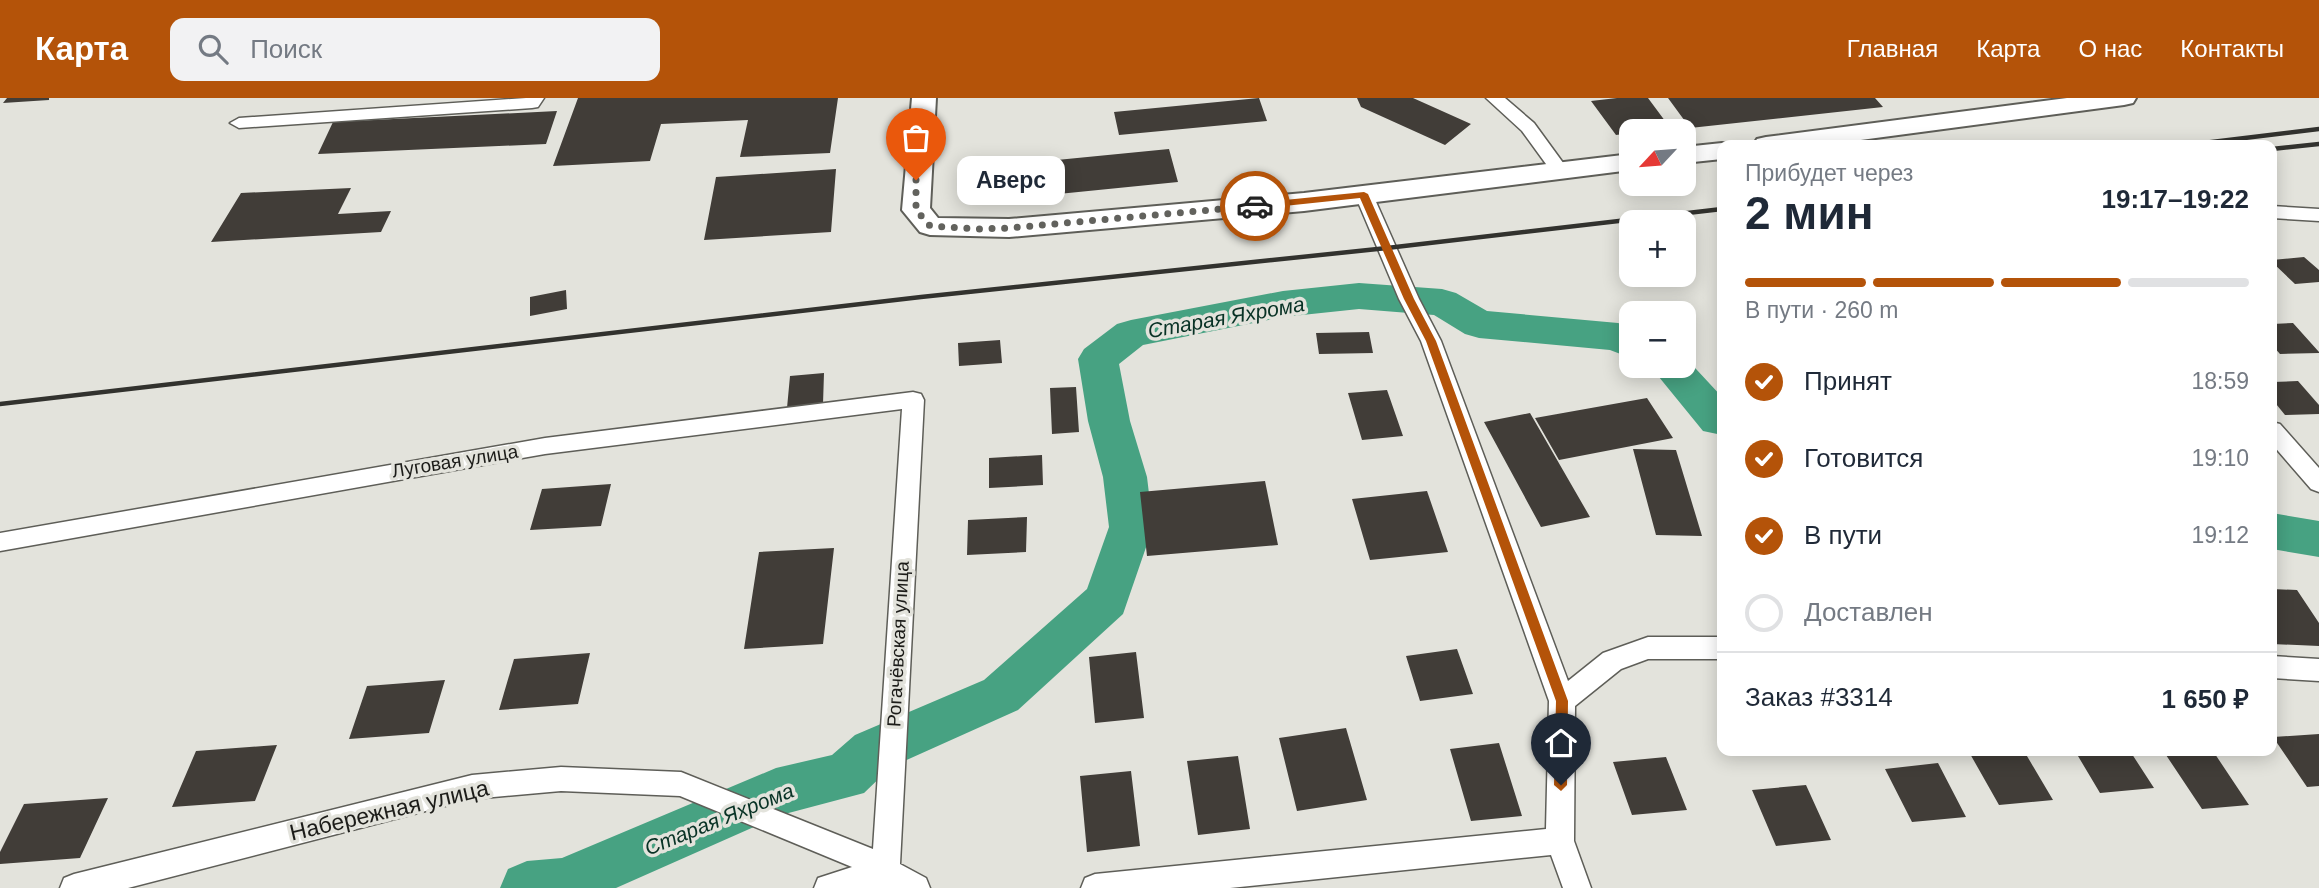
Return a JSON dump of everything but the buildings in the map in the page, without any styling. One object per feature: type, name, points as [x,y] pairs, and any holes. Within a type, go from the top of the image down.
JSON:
[{"type":"main road","points":[[924,98],[916,210],[930,226],[1009,228],[1364,194],[1619,164]]},
{"type":"main road","points":[[1804,140],[2124,98]]},
{"type":"main road","points":[[1696,154],[1717,152]]},
{"type":"street","points":[[239,123],[532,103],[535,98]]},
{"type":"street","points":[[1495,98],[1528,127],[1560,171]]},
{"type":"street","points":[[1364,194],[1409,299],[1431,341],[1562,701],[1560,841],[1577,888]]},
{"type":"street","points":[[2277,212],[2319,215]]},
{"type":"street","name":"Луговая улица","points":[[0,542],[532,449],[913,400]]},
{"type":"street","name":"Рогачёвская улица","points":[[885,879],[913,400]]},
{"type":"street","points":[[2277,436],[2319,483]]},
{"type":"street","points":[[1562,701],[1612,661],[1648,648],[1717,648]]},
{"type":"street","points":[[2277,667],[2319,670]]},
{"type":"street","name":"Набережная улица","points":[[74,888],[472,787],[561,779],[681,784],[854,853],[885,879],[916,888]]},
{"type":"street","points":[[1095,888],[1560,841]]},
{"type":"street","points":[[828,888],[885,879]]},
{"type":"waterway","name":"Старая Яхрома","points":[[527,888],[563,884],[776,792],[846,776],[873,751],[1001,695],[1106,600],[1131,527],[1125,477],[1109,421],[1098,359],[1131,334],[1283,304],[1359,296],[1442,302],[1479,324],[1619,338]]},
{"type":"waterway","name":"Старая Яхрома","points":[[1681,378],[1717,419]]},
{"type":"waterway","name":"Старая Яхрома","points":[[2277,532],[2319,539]]},
{"type":"railway","points":[[2228,140],[2319,129]]},
{"type":"railway","points":[[2277,148],[2319,144]]},
{"type":"railway","points":[[0,404],[921,297],[1387,248],[1717,210]]},
{"type":"way so far","points":[[916,180],[916,210],[930,226],[1009,228],[1255,206]]},
{"type":"place","name":"Аверс","points":[[916,180]]},
{"type":"route","points":[[1255,206],[1364,194],[1409,299],[1431,341],[1562,701],[1561,785]]}]
